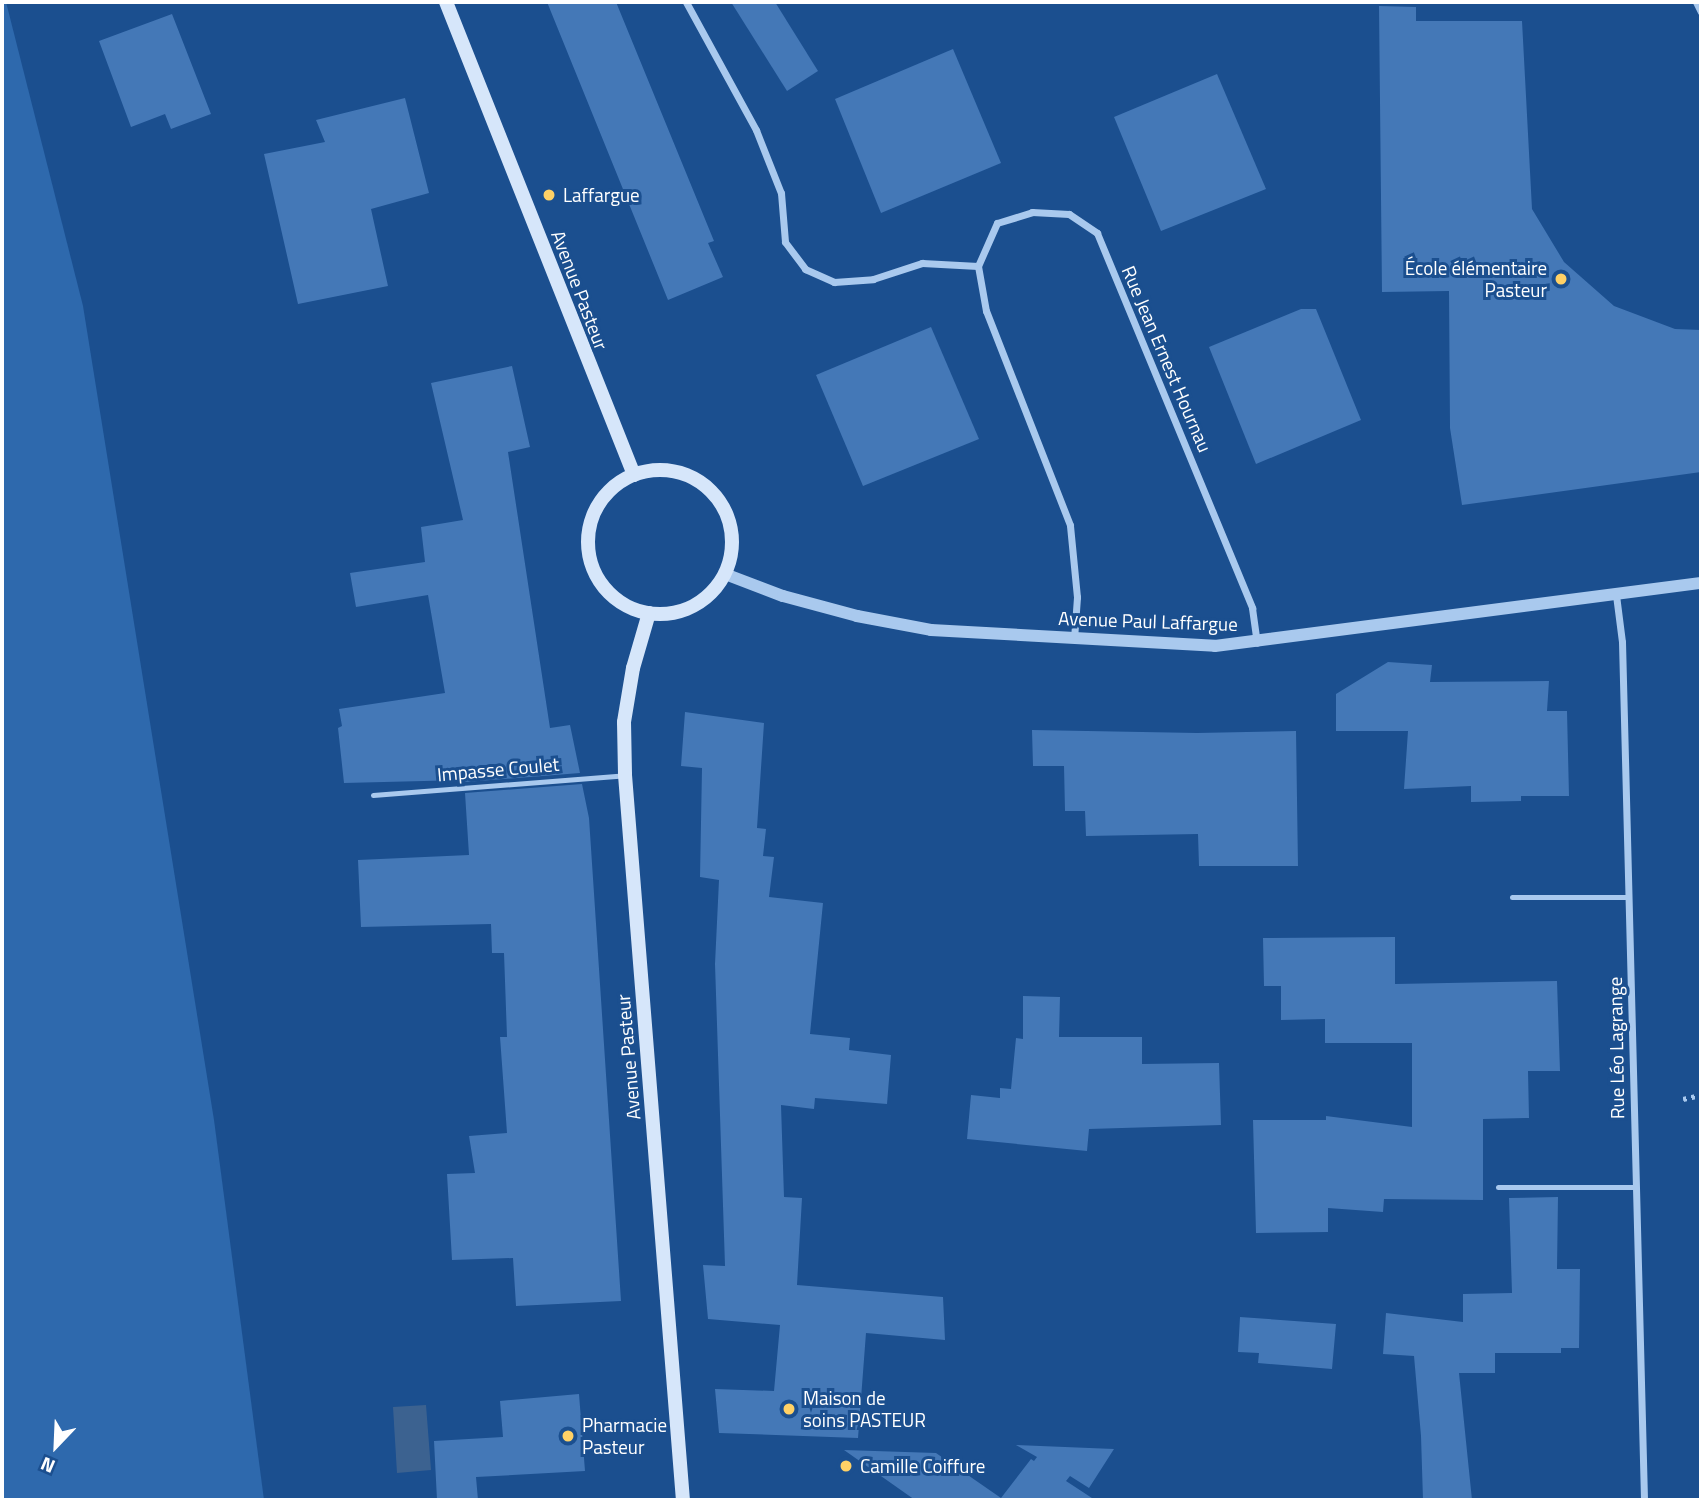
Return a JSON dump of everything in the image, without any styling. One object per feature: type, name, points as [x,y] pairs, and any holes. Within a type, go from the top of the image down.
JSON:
[{"type":"main road","name":"Avenue Pasteur","points":[[446,2],[634,475]]},
{"type":"main road","points":[[658,470],[682,473],[705,484],[721,503],[731,526],[732,551],[724,574],[712,593],[692,606],[671,613],[649,613],[626,606],[607,591],[595,571],[588,549],[589,526],[599,504],[614,486],[634,475],[658,470]]},
{"type":"main road","name":"Avenue Pasteur","points":[[649,613],[633,668],[624,722],[625,775],[683,1500]]},
{"type":"street","points":[[686,2],[756,130],[781,193],[785,242],[805,270],[834,282],[873,279],[922,263],[978,267],[986,311],[1070,524],[1077,597],[1074,639]]},
{"type":"street","points":[[1696,2],[1701,12]]},
{"type":"street","name":"Rue Jean Ernest Hournau","points":[[978,267],[997,223],[1032,212],[1069,214],[1097,233],[1252,607],[1257,643]]},
{"type":"street","name":"Avenue Paul Laffargue","points":[[724,574],[820,606],[931,631],[1215,646],[1257,643],[1701,583]]},
{"type":"street","name":"Rue Léo Lagrange","points":[[1616,595],[1622,642],[1644,1500]]},
{"type":"lane","name":"Impasse Coulet","points":[[373,795],[625,775]]},
{"type":"lane","points":[[1512,897],[1628,897]]},
{"type":"lane","points":[[1499,1187],[1636,1187]]},
{"type":"path","points":[[1683,1099],[1701,1095]]},
{"type":"shaded area","points":[[2,2],[6,2],[83,306],[214,1120],[264,1500],[2,1500]]},
{"type":"shaded area","points":[[426,1405],[431,1470],[397,1473],[393,1407]]},
{"type":"building","points":[[547,2],[616,2],[714,241],[708,243],[723,277],[668,300]]},
{"type":"building","points":[[731,2],[775,2],[818,71],[787,91]]},
{"type":"building","points":[[1379,6],[1416,7],[1416,21],[1522,21],[1532,209],[1564,262],[1614,306],[1675,329],[1701,330],[1701,472],[1462,505],[1450,428],[1449,291],[1382,292]]},
{"type":"building","points":[[172,14],[211,114],[171,129],[165,114],[131,127],[99,41]]},
{"type":"building","points":[[953,49],[1001,163],[881,213],[835,99]]},
{"type":"building","points":[[1217,74],[1266,189],[1161,231],[1114,117]]},
{"type":"building","points":[[405,98],[429,193],[371,209],[388,286],[298,304],[264,154],[325,142],[316,120]]},
{"type":"building","points":[[1301,309],[1316,309],[1361,420],[1256,464],[1209,347]]},
{"type":"building","points":[[931,327],[979,439],[863,486],[816,375]]},
{"type":"building","points":[[512,366],[530,447],[508,452],[550,728],[570,725],[580,773],[465,782],[344,783],[338,728],[342,726],[339,709],[445,693],[428,595],[356,607],[350,573],[425,562],[421,527],[463,520],[431,383]]},
{"type":"building","points":[[1388,662],[1432,665],[1430,682],[1549,681],[1547,711],[1567,711],[1569,796],[1521,796],[1521,801],[1471,802],[1471,786],[1404,789],[1408,731],[1336,731],[1336,694]]},
{"type":"building","points":[[685,712],[764,723],[757,828],[766,829],[763,856],[774,857],[769,897],[823,903],[810,1034],[850,1038],[849,1050],[891,1055],[887,1104],[815,1098],[814,1109],[781,1105],[784,1197],[802,1198],[797,1285],[943,1297],[945,1340],[866,1333],[858,1438],[719,1433],[715,1389],[774,1391],[780,1325],[708,1319],[703,1265],[725,1266],[715,964],[719,880],[700,877],[702,768],[681,766]]},
{"type":"building","points":[[1032,730],[1197,733],[1296,731],[1298,866],[1199,866],[1198,834],[1086,836],[1085,811],[1065,811],[1064,766],[1033,766]]},
{"type":"building","points":[[582,784],[589,818],[621,1301],[516,1306],[513,1258],[452,1260],[447,1174],[475,1173],[469,1136],[507,1133],[500,1037],[507,1037],[504,953],[492,953],[491,924],[361,927],[358,860],[469,855],[465,793]]},
{"type":"building","points":[[1395,937],[1395,984],[1557,981],[1560,1071],[1528,1071],[1529,1118],[1483,1119],[1483,1200],[1384,1199],[1383,1212],[1328,1208],[1328,1232],[1256,1233],[1253,1120],[1326,1120],[1326,1116],[1412,1127],[1412,1043],[1325,1043],[1325,1019],[1281,1020],[1281,986],[1264,986],[1263,938]]},
{"type":"building","points":[[1023,996],[1060,997],[1059,1037],[1142,1037],[1142,1064],[1219,1063],[1221,1125],[1089,1129],[1087,1151],[967,1139],[971,1095],[1000,1098],[1000,1088],[1011,1089],[1016,1038],[1023,1039]]},
{"type":"building","points":[[1558,1197],[1557,1269],[1580,1269],[1579,1348],[1561,1348],[1561,1353],[1495,1353],[1495,1373],[1459,1373],[1472,1500],[1423,1500],[1414,1356],[1383,1354],[1386,1313],[1463,1322],[1463,1294],[1512,1293],[1509,1198]]},
{"type":"building","points":[[1240,1317],[1336,1324],[1332,1369],[1258,1363],[1259,1353],[1238,1352]]},
{"type":"building","points":[[579,1394],[585,1471],[476,1477],[478,1500],[437,1500],[434,1441],[503,1437],[500,1401]]},
{"type":"building","points":[[1016,1445],[1114,1449],[1089,1488],[1070,1476],[1066,1481],[1095,1500],[915,1500],[844,1450],[936,1453],[1001,1498],[1031,1459],[1034,1461],[1037,1457]]},
{"type":"place","name":"Laffargue","points":[[549,195]]},
{"type":"place","name":"École élémentaire Pasteur","points":[[1561,279]]},
{"type":"place","name":"Maison de soins PASTEUR","points":[[789,1409]]},
{"type":"place","name":"Pharmacie Pasteur","points":[[568,1436]]},
{"type":"place","name":"Camille Coiffure","points":[[846,1466]]}]
